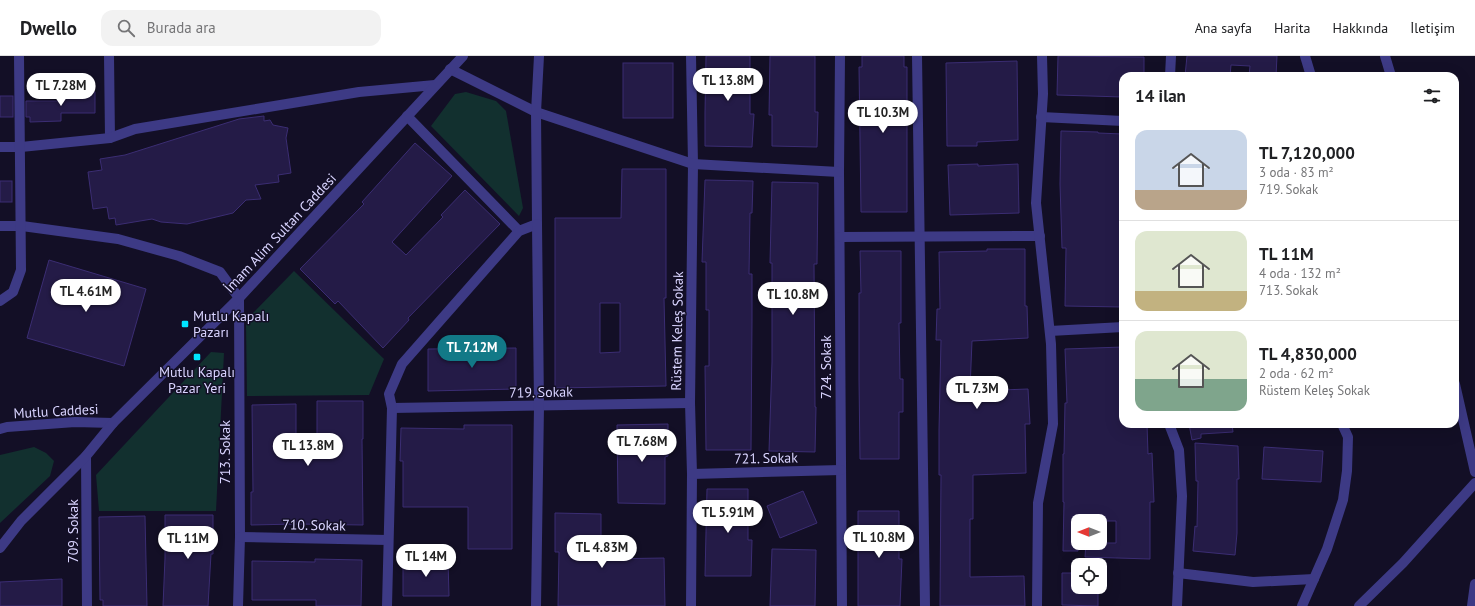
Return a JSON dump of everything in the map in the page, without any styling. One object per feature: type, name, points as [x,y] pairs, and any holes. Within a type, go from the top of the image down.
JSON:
[{"type":"street","points":[[0,301],[13,292],[21,270],[22,226],[19,56]]},
{"type":"street","points":[[109,56],[110,138]]},
{"type":"street","name":"İmam Alim Sultan Caddesi","points":[[0,548],[21,521],[86,456],[113,423],[239,298],[463,56]]},
{"type":"street","points":[[536,606],[539,406],[536,112],[540,56]]},
{"type":"street","name":"Rüstem Keleş Sokak","points":[[691,56],[693,164],[690,403],[692,474],[691,606]]},
{"type":"street","name":"724. Sokak","points":[[840,56],[839,172],[842,606]]},
{"type":"street","points":[[917,56],[925,606]]},
{"type":"street","points":[[1037,606],[1038,504],[1053,424],[1050,331],[1036,203],[1043,94],[1042,56]]},
{"type":"street","points":[[1170,72],[1171,56]]},
{"type":"street","points":[[1305,56],[1310,72]]},
{"type":"street","points":[[1385,56],[1390,72]]},
{"type":"street","points":[[450,69],[536,112],[693,164],[839,172]]},
{"type":"street","points":[[0,147],[21,147],[110,138],[134,128],[359,92],[435,85]]},
{"type":"street","points":[[407,116],[519,231]]},
{"type":"street","points":[[1041,117],[1119,122]]},
{"type":"street","points":[[387,606],[392,408],[389,394],[402,364],[519,231],[537,224]]},
{"type":"street","points":[[0,226],[22,226],[118,239],[179,256],[220,272],[239,298]]},
{"type":"street","points":[[840,237],[1040,236]]},
{"type":"street","name":"713. Sokak","points":[[238,606],[240,537],[239,298]]},
{"type":"street","points":[[1050,331],[1119,327]]},
{"type":"street","points":[[1459,402],[1475,472]]},
{"type":"street","name":"719. Sokak","points":[[392,408],[690,403]]},
{"type":"street","name":"Mutlu Caddesi","points":[[0,429],[7,427],[75,422],[113,423]]},
{"type":"street","points":[[1171,428],[1179,450],[1182,496],[1177,606]]},
{"type":"street","points":[[1302,606],[1327,549],[1343,500],[1347,471],[1348,437],[1344,428]]},
{"type":"street","name":"709. Sokak","points":[[86,456],[87,606]]},
{"type":"street","name":"721. Sokak","points":[[692,474],[841,470]]},
{"type":"street","points":[[1358,606],[1403,563],[1475,482]]},
{"type":"street","name":"710. Sokak","points":[[240,537],[388,540]]},
{"type":"street","points":[[1178,573],[1253,582],[1314,579]]},
{"type":"street","points":[[1474,600],[1475,584]]},
{"type":"green space","points":[[466,92],[496,101],[506,111],[523,208],[519,216],[431,126],[455,94]]},
{"type":"green space","points":[[294,271],[384,359],[369,395],[247,396],[246,325],[252,314]]},
{"type":"green space","points":[[211,352],[224,353],[216,511],[99,511],[96,475]]},
{"type":"green space","points":[[34,447],[46,453],[54,461],[50,476],[0,523],[0,455]]},
{"type":"building","points":[[706,56],[750,56],[750,114],[754,114],[752,147],[705,146]]},
{"type":"building","points":[[770,56],[815,56],[815,112],[818,112],[817,147],[772,146],[772,115],[769,115]]},
{"type":"building","points":[[862,56],[904,56],[904,67],[907,67],[907,212],[861,212],[859,67],[862,67]]},
{"type":"building","points":[[1058,56],[1144,57],[1144,72],[1119,72],[1119,97],[1057,95]]},
{"type":"building","points":[[1187,56],[1277,56],[1276,72],[1249,72],[1250,66],[1231,65],[1230,72],[1185,72]]},
{"type":"building","points":[[1017,61],[1018,140],[977,142],[977,146],[947,146],[946,63]]},
{"type":"building","points":[[623,63],[673,63],[673,118],[623,118]]},
{"type":"building","points":[[64,92],[95,92],[95,113],[61,113],[61,121],[30,122],[30,117],[26,117],[26,101],[64,101]]},
{"type":"building","points":[[0,96],[13,96],[13,117],[0,117]]},
{"type":"building","points":[[264,116],[264,121],[270,120],[273,125],[288,128],[286,138],[291,173],[278,175],[279,182],[255,185],[261,199],[246,200],[233,213],[187,224],[161,222],[152,219],[116,225],[115,218],[109,219],[107,207],[93,209],[88,172],[102,170],[100,159],[125,155],[239,119]]},
{"type":"building","points":[[1061,131],[1119,134],[1119,307],[1065,306],[1066,248],[1062,248],[1060,184]]},
{"type":"building","points":[[415,143],[452,176],[392,242],[406,255],[443,217],[441,215],[465,190],[500,224],[408,318],[409,320],[383,348],[338,301],[335,304],[300,269],[364,204],[362,202]]},
{"type":"building","points":[[978,164],[978,166],[1018,164],[1019,213],[950,215],[948,165]]},
{"type":"building","points":[[622,169],[666,169],[666,298],[664,298],[666,386],[555,388],[555,218],[621,218]],"holes":[[[600,303],[620,303],[620,352],[600,353]]]},
{"type":"building","points":[[705,180],[753,181],[752,213],[750,213],[749,274],[752,274],[751,450],[706,450],[705,366],[709,366],[709,310],[706,310],[706,262],[702,262]]},
{"type":"building","points":[[0,181],[12,181],[12,202],[0,202]]},
{"type":"building","points":[[772,182],[818,183],[817,264],[814,264],[816,407],[815,452],[769,451],[772,362],[772,263],[770,263]]},
{"type":"building","points":[[987,249],[1025,249],[1025,306],[1027,306],[1028,338],[972,341],[970,389],[975,389],[975,391],[1028,389],[1030,424],[1025,424],[1026,473],[973,475],[973,519],[970,519],[970,577],[1024,576],[1025,606],[940,606],[941,475],[939,475],[939,430],[941,340],[936,340],[937,309],[940,309],[939,252],[987,251]]},
{"type":"building","points":[[860,251],[901,251],[901,323],[899,323],[900,379],[903,379],[903,412],[899,412],[899,459],[860,459]]},
{"type":"building","points":[[49,260],[146,289],[124,366],[27,338]]},
{"type":"building","points":[[1119,347],[1119,428],[1147,428],[1148,454],[1152,453],[1154,502],[1150,502],[1150,559],[1085,557],[1086,550],[1107,550],[1107,543],[1116,543],[1116,521],[1107,521],[1107,514],[1071,514],[1071,550],[1078,551],[1063,551],[1063,454],[1065,403],[1067,403],[1065,349]]},
{"type":"building","points":[[516,348],[516,389],[428,391],[428,349]]},
{"type":"building","points":[[317,401],[363,401],[363,525],[251,525],[251,492],[253,492],[252,405],[296,404],[296,447],[315,447],[317,446]]},
{"type":"building","points":[[668,424],[668,456],[665,457],[665,504],[618,503],[617,425]]},
{"type":"building","points":[[464,425],[512,425],[512,549],[468,549],[468,507],[403,507],[403,461],[400,461],[401,428],[464,429]]},
{"type":"building","points":[[1190,428],[1232,428],[1233,432],[1201,434],[1201,438],[1192,440]]},
{"type":"building","points":[[1195,443],[1238,446],[1239,479],[1237,479],[1237,533],[1235,555],[1193,551],[1195,526],[1197,527],[1198,481],[1196,481]]},
{"type":"building","points":[[1264,447],[1323,451],[1321,482],[1262,479]]},
{"type":"building","points":[[707,489],[748,489],[748,540],[752,540],[751,576],[705,576]]},
{"type":"building","points":[[803,491],[817,523],[780,538],[767,506]]},
{"type":"building","points":[[858,511],[899,511],[899,559],[902,559],[900,606],[858,606]]},
{"type":"building","points":[[555,513],[601,514],[601,559],[664,558],[665,606],[558,606],[559,552],[555,552]]},
{"type":"building","points":[[165,515],[213,515],[213,554],[211,554],[208,606],[163,606]]},
{"type":"building","points":[[145,516],[147,606],[103,606],[103,600],[100,600],[99,517]]},
{"type":"building","points":[[772,549],[816,550],[815,606],[770,606]]},
{"type":"building","points":[[315,559],[362,560],[361,606],[316,606],[316,600],[252,600],[252,561],[315,562]]},
{"type":"building","points":[[403,560],[448,560],[449,596],[403,596]]},
{"type":"building","points":[[1062,573],[1071,573],[1071,594],[1098,594],[1098,606],[1062,605]]},
{"type":"building","points":[[62,579],[62,606],[0,606],[0,582]]},
{"type":"place","name":"Mutlu Kapalı Pazarı","points":[[185,324]]},
{"type":"place","name":"Mutlu Kapalı Pazar Yeri","points":[[197,357]]}]
